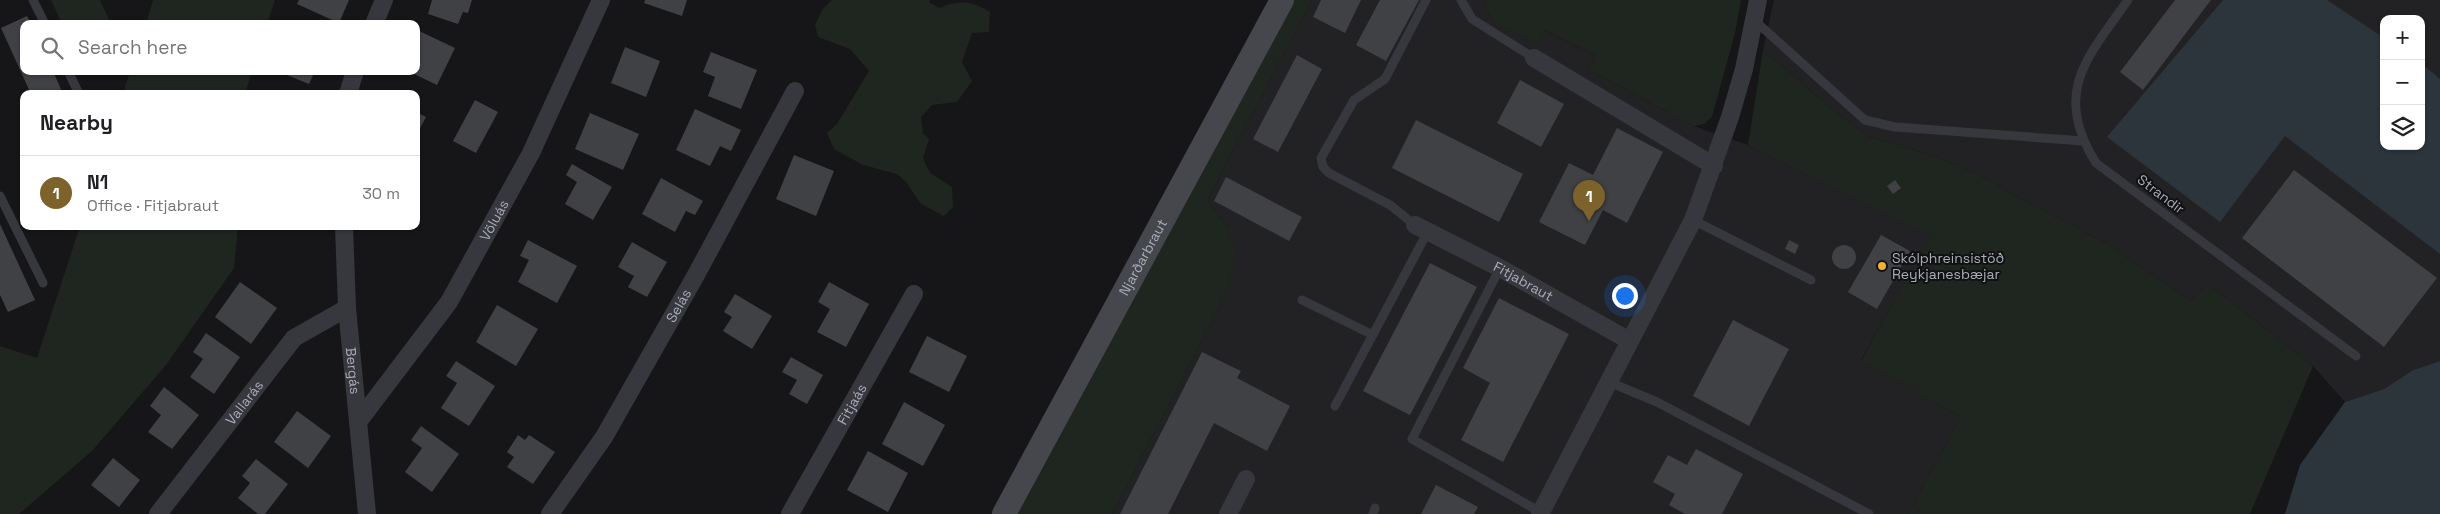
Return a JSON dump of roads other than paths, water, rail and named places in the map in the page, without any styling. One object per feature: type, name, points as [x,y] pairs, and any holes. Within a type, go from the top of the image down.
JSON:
[{"type":"main road","name":"Njarðarbraut","points":[[1004,514],[1282,0]]},
{"type":"street","points":[[376,20],[384,0]]},
{"type":"street","name":"Völuás","points":[[358,422],[449,302],[531,153],[601,0]]},
{"type":"street","points":[[1541,513],[1693,220],[1714,166],[1744,69],[1758,0]]},
{"type":"street","points":[[1534,58],[1714,166]]},
{"type":"street","points":[[349,90],[354,75]]},
{"type":"street","name":"Selás","points":[[550,514],[604,437],[696,275],[795,91]]},
{"type":"street","name":"Fitjabraut","points":[[1421,228],[1500,268],[1630,340]]},
{"type":"street","name":"Bergás","points":[[344,230],[347,308],[367,514]]},
{"type":"street","name":"Fitjaás","points":[[790,514],[914,294]]},
{"type":"street","name":"Vallarás","points":[[158,514],[294,338],[347,308]]},
{"type":"street","points":[[1228,514],[1246,479]]},
{"type":"lane","points":[[33,0],[43,20]]},
{"type":"lane","points":[[1335,406],[1373,335],[1421,228],[1390,205],[1329,173],[1323,167],[1321,158],[1354,100],[1385,79],[1426,0]]},
{"type":"lane","points":[[1461,0],[1472,19],[1534,58]]},
{"type":"lane","name":"Strandir","points":[[2128,0],[2084,62],[2075,114],[2082,141],[2096,162],[2356,356]]},
{"type":"lane","points":[[1754,20],[1865,120],[1895,127],[2082,141]]},
{"type":"lane","points":[[70,75],[77,90]]},
{"type":"lane","points":[[0,196],[43,282]]},
{"type":"lane","points":[[1693,220],[1811,280]]},
{"type":"lane","points":[[1500,268],[1412,439],[1541,513]]},
{"type":"lane","points":[[1302,300],[1373,335]]},
{"type":"lane","points":[[1609,382],[1657,402],[1869,514]]},
{"type":"place","name":"N1","points":[[1589,221]]},
{"type":"place","name":"Skólphreinsistöð Reykjanesbæjar","points":[[1882,266]]}]
